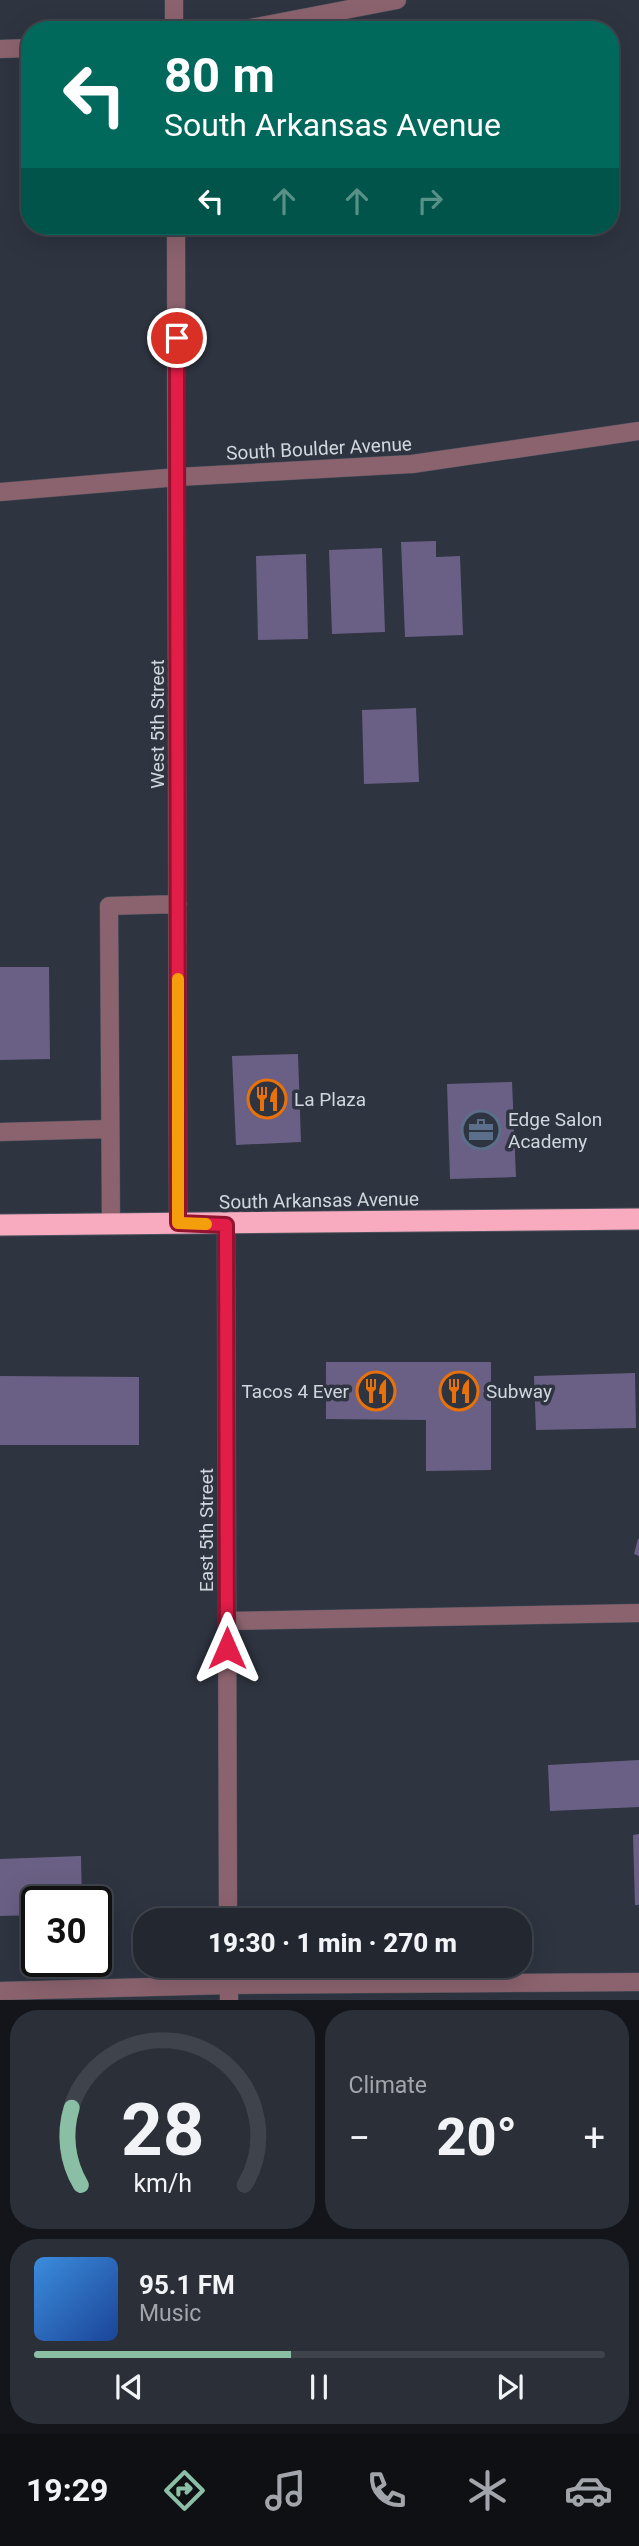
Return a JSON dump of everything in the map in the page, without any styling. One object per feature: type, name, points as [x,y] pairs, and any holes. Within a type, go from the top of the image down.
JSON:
[{"type":"highway","name":"South Arkansas Avenue","points":[[0,1225],[226,1225],[639,1219]]},
{"type":"street","points":[[174,0],[174,21]]},
{"type":"street","points":[[287,21],[397,0]]},
{"type":"street","points":[[0,49],[21,48]]},
{"type":"street","name":"West 5th Street","points":[[176,235],[178,1223]]},
{"type":"street","name":"South Boulder Avenue","points":[[0,492],[178,477],[412,464],[639,431]]},
{"type":"street","points":[[111,1224],[109,906],[178,904]]},
{"type":"street","points":[[0,1132],[110,1129]]},
{"type":"street","name":"East 5th Street","points":[[226,1225],[228,1908]]},
{"type":"street","points":[[227,1621],[639,1613]]},
{"type":"street","points":[[0,1991],[229,1992],[639,1982]]},
{"type":"building","points":[[436,541],[436,557],[460,556],[463,635],[405,637],[401,542]]},
{"type":"building","points":[[382,548],[385,632],[332,634],[329,550]]},
{"type":"building","points":[[306,554],[308,639],[258,640],[256,556]]},
{"type":"building","points":[[416,708],[419,782],[364,784],[362,710]]},
{"type":"building","points":[[0,967],[49,967],[50,1059],[0,1060]]},
{"type":"building","name":"La Plaza","points":[[298,1054],[301,1142],[236,1145],[232,1056]]},
{"type":"building","name":"Edge Salon Academy","points":[[512,1082],[516,1177],[450,1179],[447,1084]]},
{"type":"building","points":[[326,1362],[491,1362],[491,1470],[426,1471],[426,1420],[326,1419]]},
{"type":"building","points":[[635,1373],[636,1428],[536,1430],[534,1376]]},
{"type":"building","points":[[0,1376],[139,1377],[139,1445],[0,1445]]},
{"type":"building","points":[[639,1539],[639,1556],[634,1554]]},
{"type":"building","points":[[639,1760],[639,1807],[550,1811],[548,1765]]},
{"type":"building","points":[[639,1834],[639,1905],[635,1905],[633,1835]]},
{"type":"building","points":[[81,1856],[82,1886],[21,1886],[21,1915],[0,1916],[0,1859]]},
{"type":"slow traffic","points":[[178,979],[178,1223],[206,1224]]},
{"type":"place","name":"La Plaza","points":[[267,1099]]},
{"type":"place","name":"Edge Salon Academy","points":[[481,1130]]},
{"type":"place","name":"Tacos 4 Ever","points":[[376,1391]]},
{"type":"place","name":"Subway","points":[[459,1391]]},
{"type":"route","points":[[177,338],[178,1223],[226,1225],[227,1648]]}]
